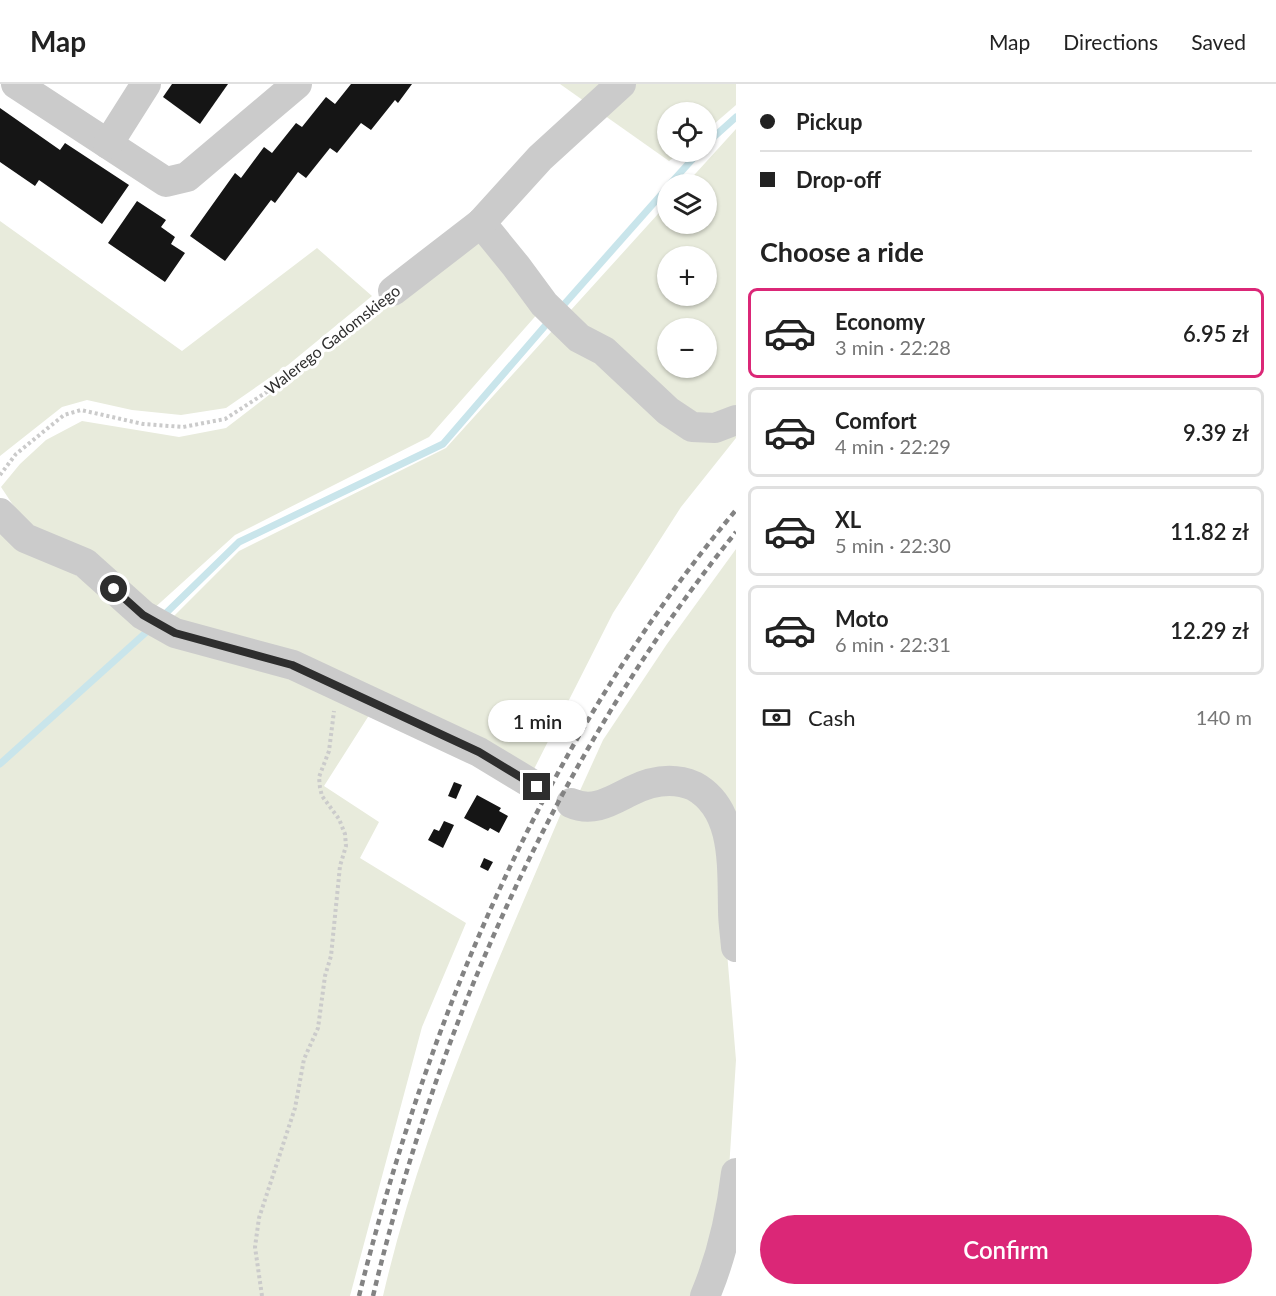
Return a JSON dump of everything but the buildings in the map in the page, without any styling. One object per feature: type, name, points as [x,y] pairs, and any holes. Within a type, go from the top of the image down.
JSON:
[{"type":"street","points":[[16,84],[166,182],[187,177],[297,84]]},
{"type":"street","points":[[108,144],[146,84]]},
{"type":"street","name":"Walerego Gadomskiego","points":[[393,291],[481,224],[540,158],[621,84]]},
{"type":"street","points":[[481,224],[554,315],[579,338],[604,351],[668,411],[693,427],[715,428],[736,420]]},
{"type":"street","points":[[0,513],[25,538],[85,563],[143,615],[175,633],[292,665],[479,752],[537,787]]},
{"type":"street","points":[[571,803],[579,807],[592,807],[659,781],[691,785],[710,796],[724,816],[732,838],[734,864],[732,911],[736,947]]},
{"type":"street","points":[[705,1296],[722,1247],[736,1173]]},
{"type":"path","name":"Walerego Gadomskiego","points":[[0,476],[16,454],[64,416],[81,410],[143,424],[183,427],[225,419],[273,388],[393,291]]},
{"type":"path","points":[[262,1296],[255,1247],[259,1218],[295,1108],[304,1059],[318,1028],[325,976],[333,945],[340,866],[346,846],[345,834],[339,819],[322,796],[319,777],[329,751],[333,714],[342,688]]},
{"type":"shaded area","points":[[560,84],[736,84],[736,105],[717,121],[717,102],[657,102],[657,153]]},
{"type":"shaded area","points":[[736,129],[736,438],[681,507],[613,613],[531,775],[168,622],[239,551],[446,448],[657,215],[657,234],[717,234],[717,174],[695,174],[706,162],[717,162],[717,150]]},
{"type":"shaded area","points":[[0,221],[182,351],[317,248],[372,296],[288,365],[226,408],[181,415],[132,410],[87,400],[62,407],[0,456]]},
{"type":"shaded area","points":[[477,235],[540,311],[429,437],[235,535],[151,611],[25,523],[1,487],[20,464],[46,440],[82,421],[179,437],[226,428]]},
{"type":"shaded area","points":[[0,523],[169,639],[332,691],[373,709],[324,786],[379,822],[360,858],[466,923],[422,1027],[350,1296],[0,1296]]},
{"type":"shaded area","points":[[736,549],[736,833],[713,792],[597,800],[578,795],[603,740],[667,644]]},
{"type":"shaded area","points":[[657,787],[715,809],[736,1060],[728,1185],[694,1296],[383,1296],[399,1233],[439,1110],[486,989],[562,811]]},
{"type":"waterway","points":[[717,134],[736,117]]},
{"type":"waterway","points":[[679,174],[690,162]]},
{"type":"waterway","points":[[560,309],[657,199]]},
{"type":"waterway","points":[[162,617],[239,542],[443,444],[551,319]]},
{"type":"waterway","points":[[0,764],[152,627]]},
{"type":"railway","points":[[359,1296],[388,1190],[421,1085],[460,982],[503,881],[552,783],[607,688],[668,597],[736,510]]},
{"type":"railway","points":[[373,1296],[400,1193],[433,1092],[470,992],[512,894],[560,798],[613,706],[672,617],[736,532]]},
{"type":"route","points":[[114,589],[143,615],[175,633],[292,665],[479,752],[537,787]]}]
